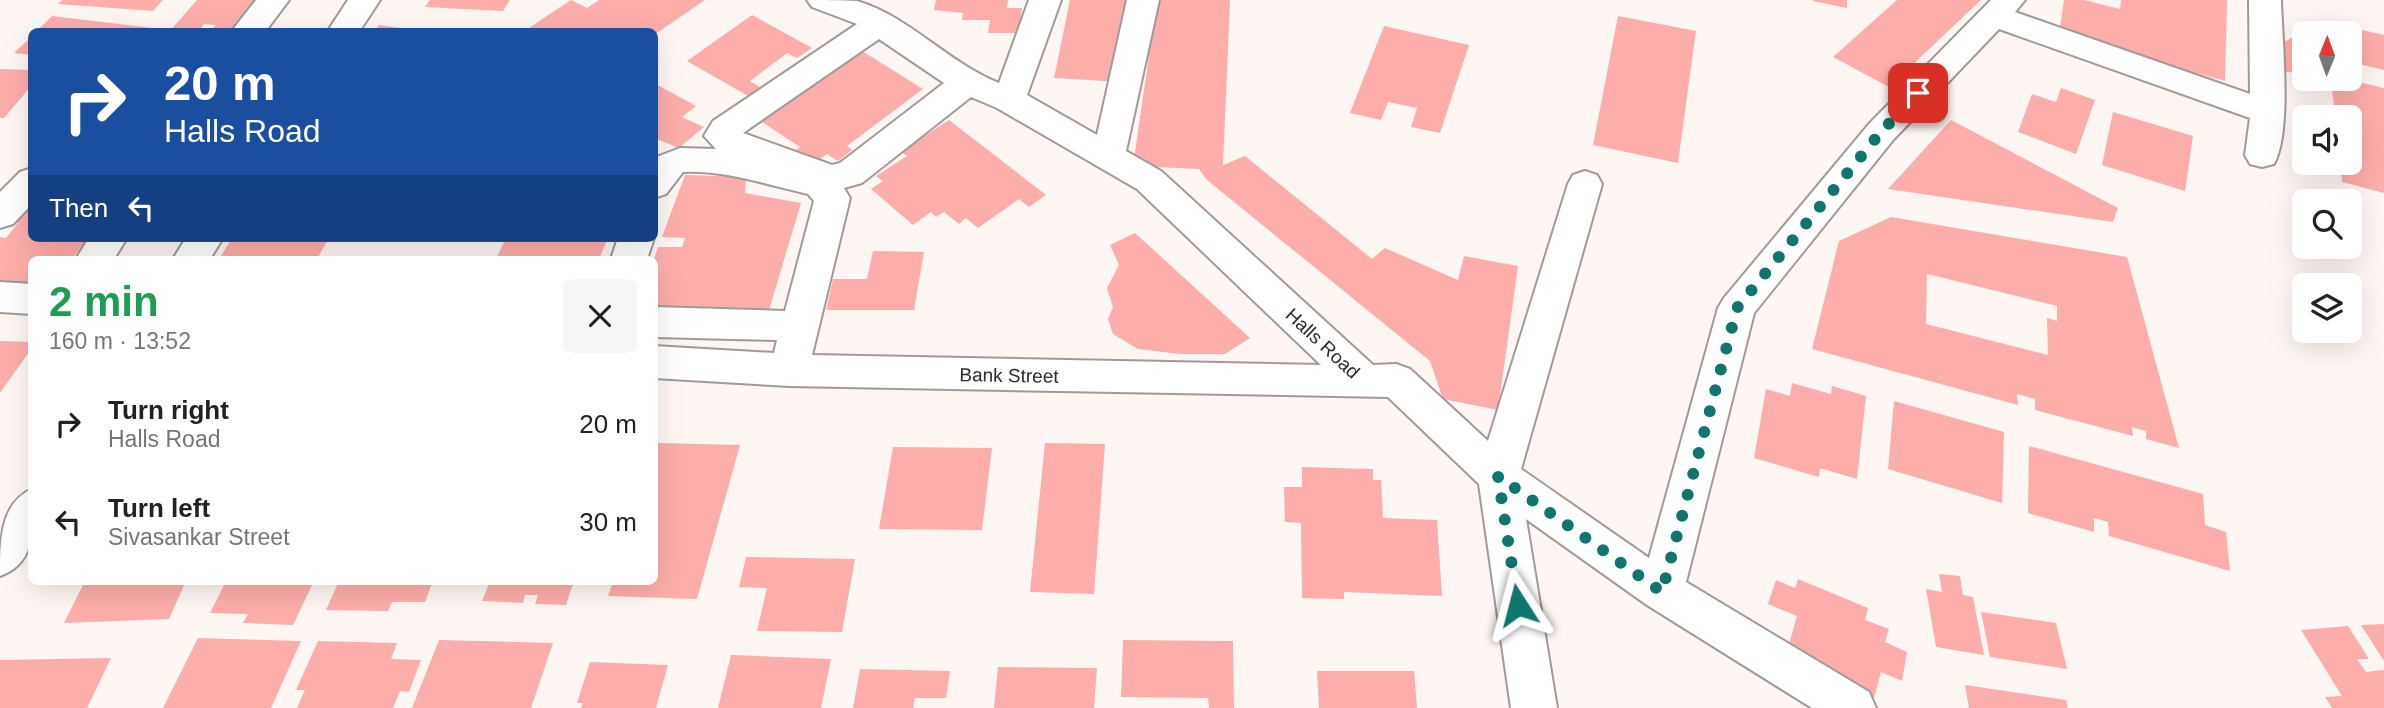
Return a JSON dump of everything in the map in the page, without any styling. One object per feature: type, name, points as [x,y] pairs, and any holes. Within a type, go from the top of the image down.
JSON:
[{"type":"street","points":[[250,28],[273,0]]},
{"type":"street","points":[[346,28],[364,0]]},
{"type":"street","name":"Halls Road","points":[[823,0],[875,14],[967,83],[1010,100],[1149,180],[1365,382],[1396,380],[1498,476],[1662,592],[1853,708]]},
{"type":"street","points":[[1010,100],[1045,0]]},
{"type":"street","points":[[1107,158],[1119,116],[1143,0]]},
{"type":"street","points":[[2262,155],[2267,112],[2264,0]]},
{"type":"street","points":[[1662,592],[1737,308],[1881,132],[2001,8],[2267,112]]},
{"type":"street","points":[[875,14],[725,129],[721,136],[728,141],[831,178],[850,174],[967,83]]},
{"type":"street","points":[[658,177],[663,168],[679,160],[699,159],[819,184],[832,198],[789,370]]},
{"type":"street","points":[[1534,708],[1498,476],[1584,184]]},
{"type":"street","points":[[0,215],[28,185]]},
{"type":"street","points":[[0,297],[28,299]]},
{"type":"street","points":[[658,322],[800,326]]},
{"type":"street","points":[[695,364],[708,324]]},
{"type":"street","name":"Bank Street","points":[[658,362],[789,370],[1365,382]]},
{"type":"street","points":[[0,557],[28,513]]},
{"type":"building","points":[[62,0],[163,0],[153,11],[58,4]]},
{"type":"building","points":[[197,0],[261,0],[237,28],[213,28],[216,25],[204,24],[201,28],[173,28]]},
{"type":"building","points":[[430,0],[510,0],[503,11],[425,7]]},
{"type":"building","points":[[571,0],[587,8],[599,0],[705,0],[658,32],[658,28],[529,28]]},
{"type":"building","points":[[936,0],[1008,0],[1007,8],[1022,8],[1019,33],[988,33],[990,20],[962,20],[963,13],[934,10]]},
{"type":"building","points":[[1070,0],[1127,0],[1116,62],[1122,82],[1054,78]]},
{"type":"building","points":[[1157,0],[1230,0],[1223,165],[1245,156],[1372,259],[1385,248],[1458,280],[1464,256],[1518,266],[1498,410],[1443,399],[1430,361],[1207,180],[1199,169],[1133,166]]},
{"type":"building","points":[[1847,0],[1847,8],[1813,1]]},
{"type":"building","points":[[1897,0],[1981,0],[1889,87],[1833,57]]},
{"type":"building","points":[[2064,0],[2084,0],[2120,9],[2121,0],[2227,0],[2225,81],[2059,36]]},
{"type":"building","points":[[752,15],[812,48],[797,58],[787,53],[750,81],[760,87],[748,96],[687,61]]},
{"type":"building","points":[[52,16],[153,28],[40,28]]},
{"type":"building","points":[[1618,16],[1696,31],[1678,163],[1593,145]]},
{"type":"building","points":[[379,25],[401,28],[377,28]]},
{"type":"building","points":[[1384,26],[1469,45],[1440,133],[1411,127],[1417,108],[1388,102],[1381,120],[1350,113]]},
{"type":"building","points":[[2362,30],[2384,35],[2384,70],[2362,65]]},
{"type":"building","points":[[2292,38],[2292,72],[2273,70],[2275,47]]},
{"type":"building","points":[[28,40],[28,55],[14,53]]},
{"type":"building","points":[[859,49],[923,89],[847,146],[852,150],[838,161],[827,154],[812,165],[793,153],[800,147],[759,120]]},
{"type":"building","points":[[0,69],[28,70],[28,90],[4,118],[0,118]]},
{"type":"building","points":[[2362,83],[2384,88],[2384,193],[2342,182],[2341,175],[2362,175],[2362,105],[2334,105],[2332,91],[2362,91]]},
{"type":"building","points":[[658,85],[696,106],[682,117],[704,127],[679,148],[658,140]]},
{"type":"building","points":[[2061,88],[2095,100],[2076,154],[2018,132],[2032,94],[2056,102]]},
{"type":"building","points":[[2113,112],[2193,136],[2185,191],[2102,165]]},
{"type":"building","points":[[949,120],[1046,195],[1029,207],[1019,199],[978,228],[966,218],[959,224],[944,212],[936,217],[931,212],[913,225],[871,189],[883,181],[876,176],[907,156],[901,151]]},
{"type":"building","points":[[1951,120],[2118,208],[2113,222],[1888,189]]},
{"type":"building","points":[[685,175],[746,177],[745,193],[801,203],[767,317],[658,313],[658,256],[655,256],[658,247],[682,247],[685,238],[662,237]]},
{"type":"building","points":[[28,198],[28,242],[85,242],[74,256],[28,256],[28,288],[0,286],[0,237],[6,238],[18,223],[7,222]]},
{"type":"building","points":[[1891,217],[2127,257],[2179,448],[2146,439],[2146,431],[2132,427],[2133,436],[2035,410],[2035,399],[2017,394],[2018,405],[1812,349],[1839,241]],"holes":[[[1927,274],[2057,306],[2057,321],[2047,318],[2048,355],[1926,324]]]},
{"type":"building","points":[[1135,233],[1250,338],[1225,354],[1180,354],[1138,349],[1113,334],[1108,319],[1113,307],[1107,288],[1119,265],[1110,245]]},
{"type":"building","points":[[230,242],[327,242],[319,256],[221,256]]},
{"type":"building","points":[[504,242],[606,242],[600,256],[497,256]]},
{"type":"building","points":[[873,251],[924,252],[914,310],[826,310],[833,279],[867,279]]},
{"type":"building","points":[[0,341],[28,342],[28,354],[0,393]]},
{"type":"building","points":[[1792,383],[1831,394],[1832,386],[1866,396],[1857,479],[1820,468],[1819,477],[1754,458],[1766,389],[1790,396]]},
{"type":"building","points":[[1894,401],[2004,432],[2002,503],[1888,469]]},
{"type":"building","points":[[658,443],[740,445],[697,599],[608,596],[612,585],[658,585]]},
{"type":"building","points":[[1045,443],[1105,444],[1094,594],[1030,592]]},
{"type":"building","points":[[2029,446],[2203,494],[2205,525],[2226,532],[2230,571],[2109,536],[2108,522],[2094,518],[2094,532],[2028,513]]},
{"type":"building","points":[[893,447],[992,448],[982,530],[879,529]]},
{"type":"building","points":[[1302,467],[1373,469],[1373,480],[1381,480],[1383,518],[1437,520],[1442,596],[1344,592],[1344,599],[1302,598],[1301,523],[1285,522],[1284,487],[1302,487]]},
{"type":"building","points":[[746,557],[855,559],[842,632],[757,631],[767,588],[739,587]]},
{"type":"building","points":[[1939,574],[1960,576],[1963,595],[1973,597],[1984,655],[1936,647],[1926,589],[1942,592]]},
{"type":"building","points":[[1798,579],[1868,608],[1865,620],[1889,629],[1885,642],[1907,652],[1902,681],[1881,672],[1874,698],[1785,658],[1797,616],[1768,604],[1776,580],[1795,588]]},
{"type":"building","points":[[83,585],[184,585],[169,619],[64,623]]},
{"type":"building","points":[[224,585],[312,585],[293,625],[243,623],[248,614],[210,613]]},
{"type":"building","points":[[337,585],[431,585],[425,602],[392,602],[388,611],[326,610]]},
{"type":"building","points":[[488,585],[573,585],[566,605],[535,604],[538,595],[525,595],[523,603],[482,601]]},
{"type":"building","points":[[1981,612],[2056,623],[2067,669],[1990,657]]},
{"type":"building","points":[[2384,624],[2384,661],[2361,625]]},
{"type":"building","points":[[2348,626],[2369,659],[2357,659],[2366,672],[2384,670],[2384,708],[2332,708],[2325,697],[2342,696],[2301,630]]},
{"type":"building","points":[[198,638],[301,641],[271,708],[163,708]]},
{"type":"building","points":[[439,640],[553,643],[531,708],[412,708]]},
{"type":"building","points":[[1123,640],[1233,641],[1234,708],[1209,708],[1208,698],[1121,697]]},
{"type":"building","points":[[318,641],[397,643],[391,659],[421,660],[409,692],[400,691],[393,708],[297,708],[305,690],[296,690]]},
{"type":"building","points":[[731,655],[831,659],[821,708],[718,708]]},
{"type":"building","points":[[111,658],[87,708],[0,708],[0,660]]},
{"type":"building","points":[[590,662],[668,665],[656,708],[581,708],[583,703],[577,703]]},
{"type":"building","points":[[998,667],[1097,668],[1094,708],[994,708]]},
{"type":"building","points":[[860,669],[950,671],[946,698],[915,698],[913,708],[853,708]]},
{"type":"building","points":[[1317,671],[1414,671],[1417,708],[1319,708]]},
{"type":"building","points":[[1965,685],[2066,700],[2068,708],[1969,708]]},
{"type":"route","points":[[1518,605],[1498,476],[1662,592],[1737,308],[1881,132],[1918,93]]}]
